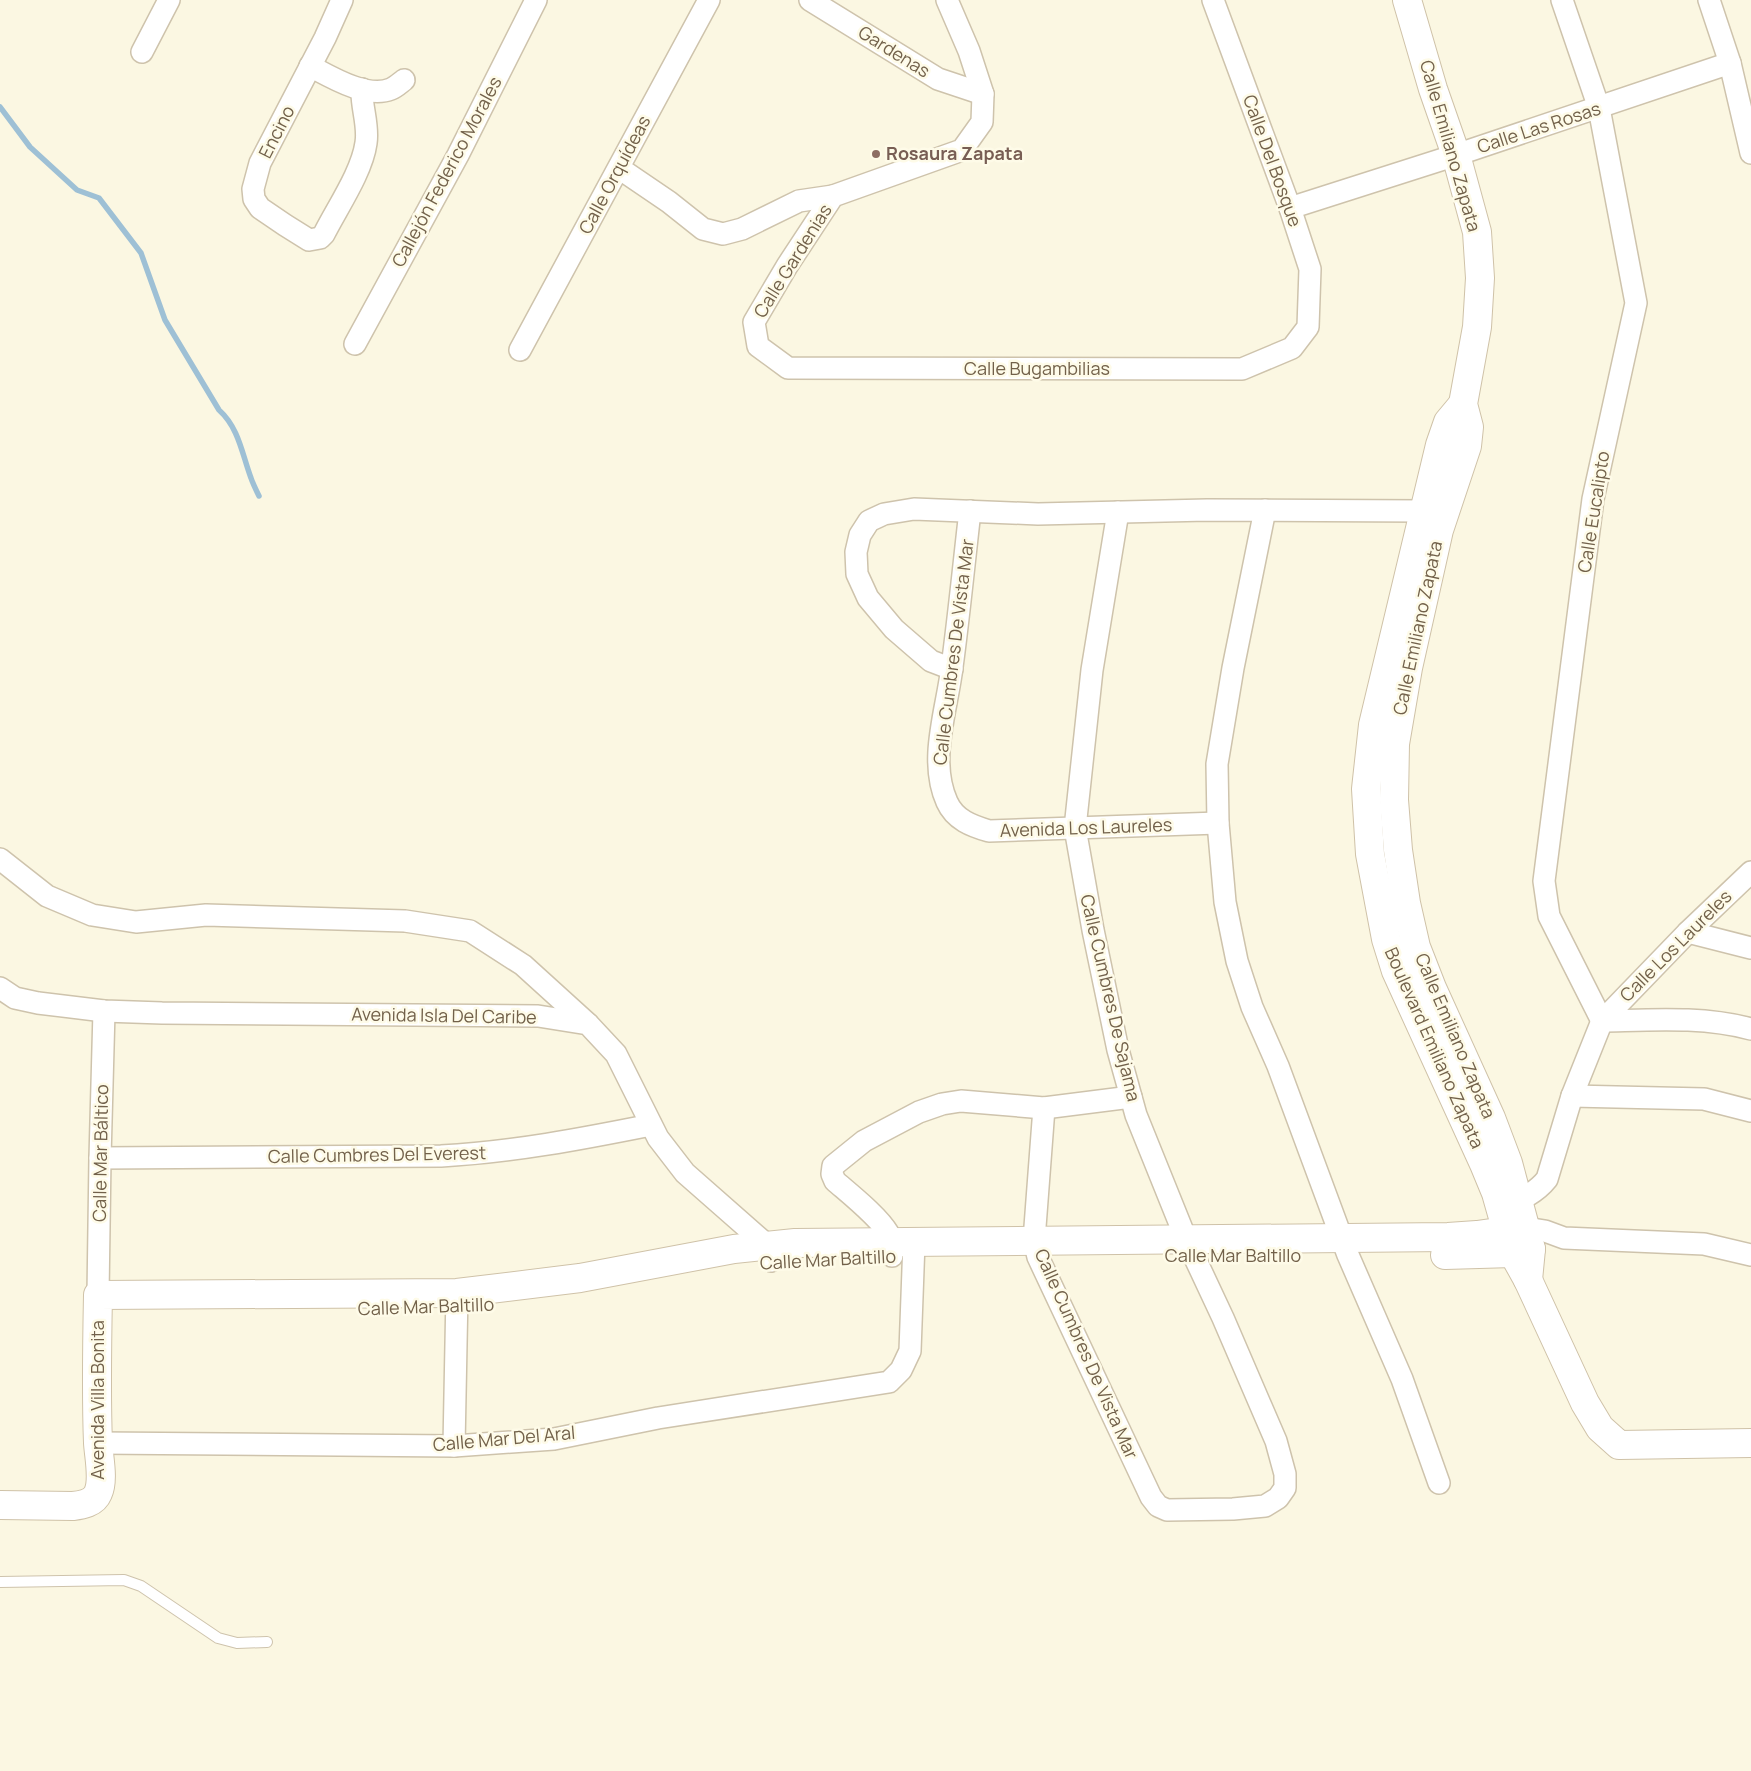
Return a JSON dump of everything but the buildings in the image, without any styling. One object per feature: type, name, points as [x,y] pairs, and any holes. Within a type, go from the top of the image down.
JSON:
[{"type":"main road","name":"Calle Emiliano Zapata","points":[[1407,0],[1433,89],[1456,155],[1477,232],[1480,278],[1478,327],[1463,404],[1469,426],[1467,446],[1434,512],[1439,530],[1410,659],[1394,744],[1394,800],[1398,850],[1406,903],[1416,947],[1432,988],[1491,1118],[1508,1163],[1516,1228]]},
{"type":"main road","name":"Calle Mar Baltillo","points":[[98,1302],[457,1300],[521,1302],[769,1253],[855,1255],[903,1249],[1346,1247],[1477,1235],[1516,1228]]},
{"type":"main road","points":[[1516,1228],[1528,1280],[1585,1403],[1600,1428],[1619,1445],[1751,1443]]},
{"type":"main road","name":"Avenida Villa Bonita","points":[[0,1505],[73,1506],[92,1501],[98,1493],[101,1474],[98,1443],[98,1302]]},
{"type":"street","points":[[142,52],[169,0]]},
{"type":"street","name":"Encino","points":[[342,0],[260,163],[253,189],[254,199],[260,208],[304,238],[315,240],[324,234],[361,163],[366,142],[366,122],[361,101],[362,89]]},
{"type":"street","name":"Callejón Federico Morales","points":[[355,344],[458,155],[536,0]]},
{"type":"street","name":"Calle Orquídeas","points":[[520,350],[709,0]]},
{"type":"street","name":"Gardenas","points":[[810,0],[938,78],[983,94]]},
{"type":"street","points":[[947,0],[969,51],[983,94]]},
{"type":"street","name":"Calle Del Bosque","points":[[1213,0],[1290,208],[1310,268],[1308,327]]},
{"type":"street","name":"Calle Eucalipto","points":[[1562,0],[1599,108],[1636,303],[1593,499],[1544,881],[1549,916],[1602,1021]]},
{"type":"street","points":[[1708,0],[1730,63],[1751,153]]},
{"type":"street","name":"Calle Las Rosas","points":[[1290,208],[1599,108],[1730,63]]},
{"type":"street","points":[[310,66],[344,83],[362,89],[380,91],[391,89],[404,80]]},
{"type":"street","name":"Calle Gardenias","points":[[758,346],[754,322],[787,266],[833,196],[962,150],[982,122],[983,94]]},
{"type":"street","points":[[618,168],[669,202],[703,229],[722,234],[742,229],[799,201],[833,196]]},
{"type":"street","name":"Calle Bugambilias","points":[[758,346],[788,368],[1242,369],[1292,348],[1308,327]]},
{"type":"street","points":[[952,668],[931,661],[894,629],[868,598],[857,574],[856,552],[860,535],[869,521],[884,514],[914,509],[1038,514],[1265,510],[1434,512]]},
{"type":"street","points":[[1265,510],[1233,668],[1217,764],[1218,824],[1225,902],[1237,961],[1252,1007],[1278,1066],[1346,1247],[1402,1379],[1439,1483]]},
{"type":"street","name":"Calle Cumbres De Vista Mar","points":[[958,818],[947,803],[940,780],[938,755],[952,668],[970,511]]},
{"type":"street","name":"Calle Cumbres De Sajama","points":[[1118,512],[1092,670],[1074,828],[1118,1050],[1136,1115],[1190,1248],[1223,1318],[1276,1440],[1285,1474],[1285,1488],[1278,1498],[1265,1506],[1233,1509],[1167,1510],[1158,1506]]},
{"type":"street","name":"Avenida Los Laureles","points":[[958,818],[973,827],[989,832],[1218,824]]},
{"type":"street","points":[[0,859],[47,896],[92,916],[136,922],[206,915],[405,921],[470,931],[523,965],[588,1024],[616,1054],[658,1138],[685,1173],[769,1253]]},
{"type":"street","name":"Calle Los Laureles","points":[[1602,1021],[1688,932],[1751,872]]},
{"type":"street","points":[[1688,932],[1751,948]]},
{"type":"street","name":"Avenida Isla Del Caribe","points":[[0,988],[15,998],[104,1011],[538,1016],[588,1024]]},
{"type":"street","name":"Calle Mar Báltico","points":[[98,1302],[104,1011]]},
{"type":"street","points":[[1751,1029],[1698,1019],[1602,1021],[1572,1096],[1546,1179],[1516,1228],[1547,1247],[1564,1238],[1704,1244],[1751,1254]]},
{"type":"street","points":[[1572,1096],[1704,1099],[1751,1111]]},
{"type":"street","points":[[903,1249],[878,1221],[835,1181],[832,1174],[833,1166],[864,1141],[919,1112],[942,1104],[961,1101],[1044,1108],[1132,1097]]},
{"type":"street","name":"Calle Cumbres De Vista Mar","points":[[1044,1108],[1036,1248],[1151,1497],[1158,1506]]},
{"type":"street","name":"Calle Cumbres Del Everest","points":[[100,1158],[442,1156],[489,1153],[553,1144],[651,1125]]},
{"type":"street","name":"Calle Mar Del Aral","points":[[98,1443],[454,1446],[554,1439],[658,1418],[888,1382],[902,1370],[910,1351],[903,1249]]},
{"type":"street","points":[[454,1446],[457,1300]]},
{"type":"lane","points":[[0,1582],[124,1580],[142,1586],[218,1638],[237,1643],[267,1642]]},
{"type":"waterway","points":[[0,107],[30,147],[77,190],[99,198],[141,253],[165,320],[219,410],[236,433],[259,496]]},
{"type":"place","name":"Rosaura Zapata","points":[[876,154]]}]
